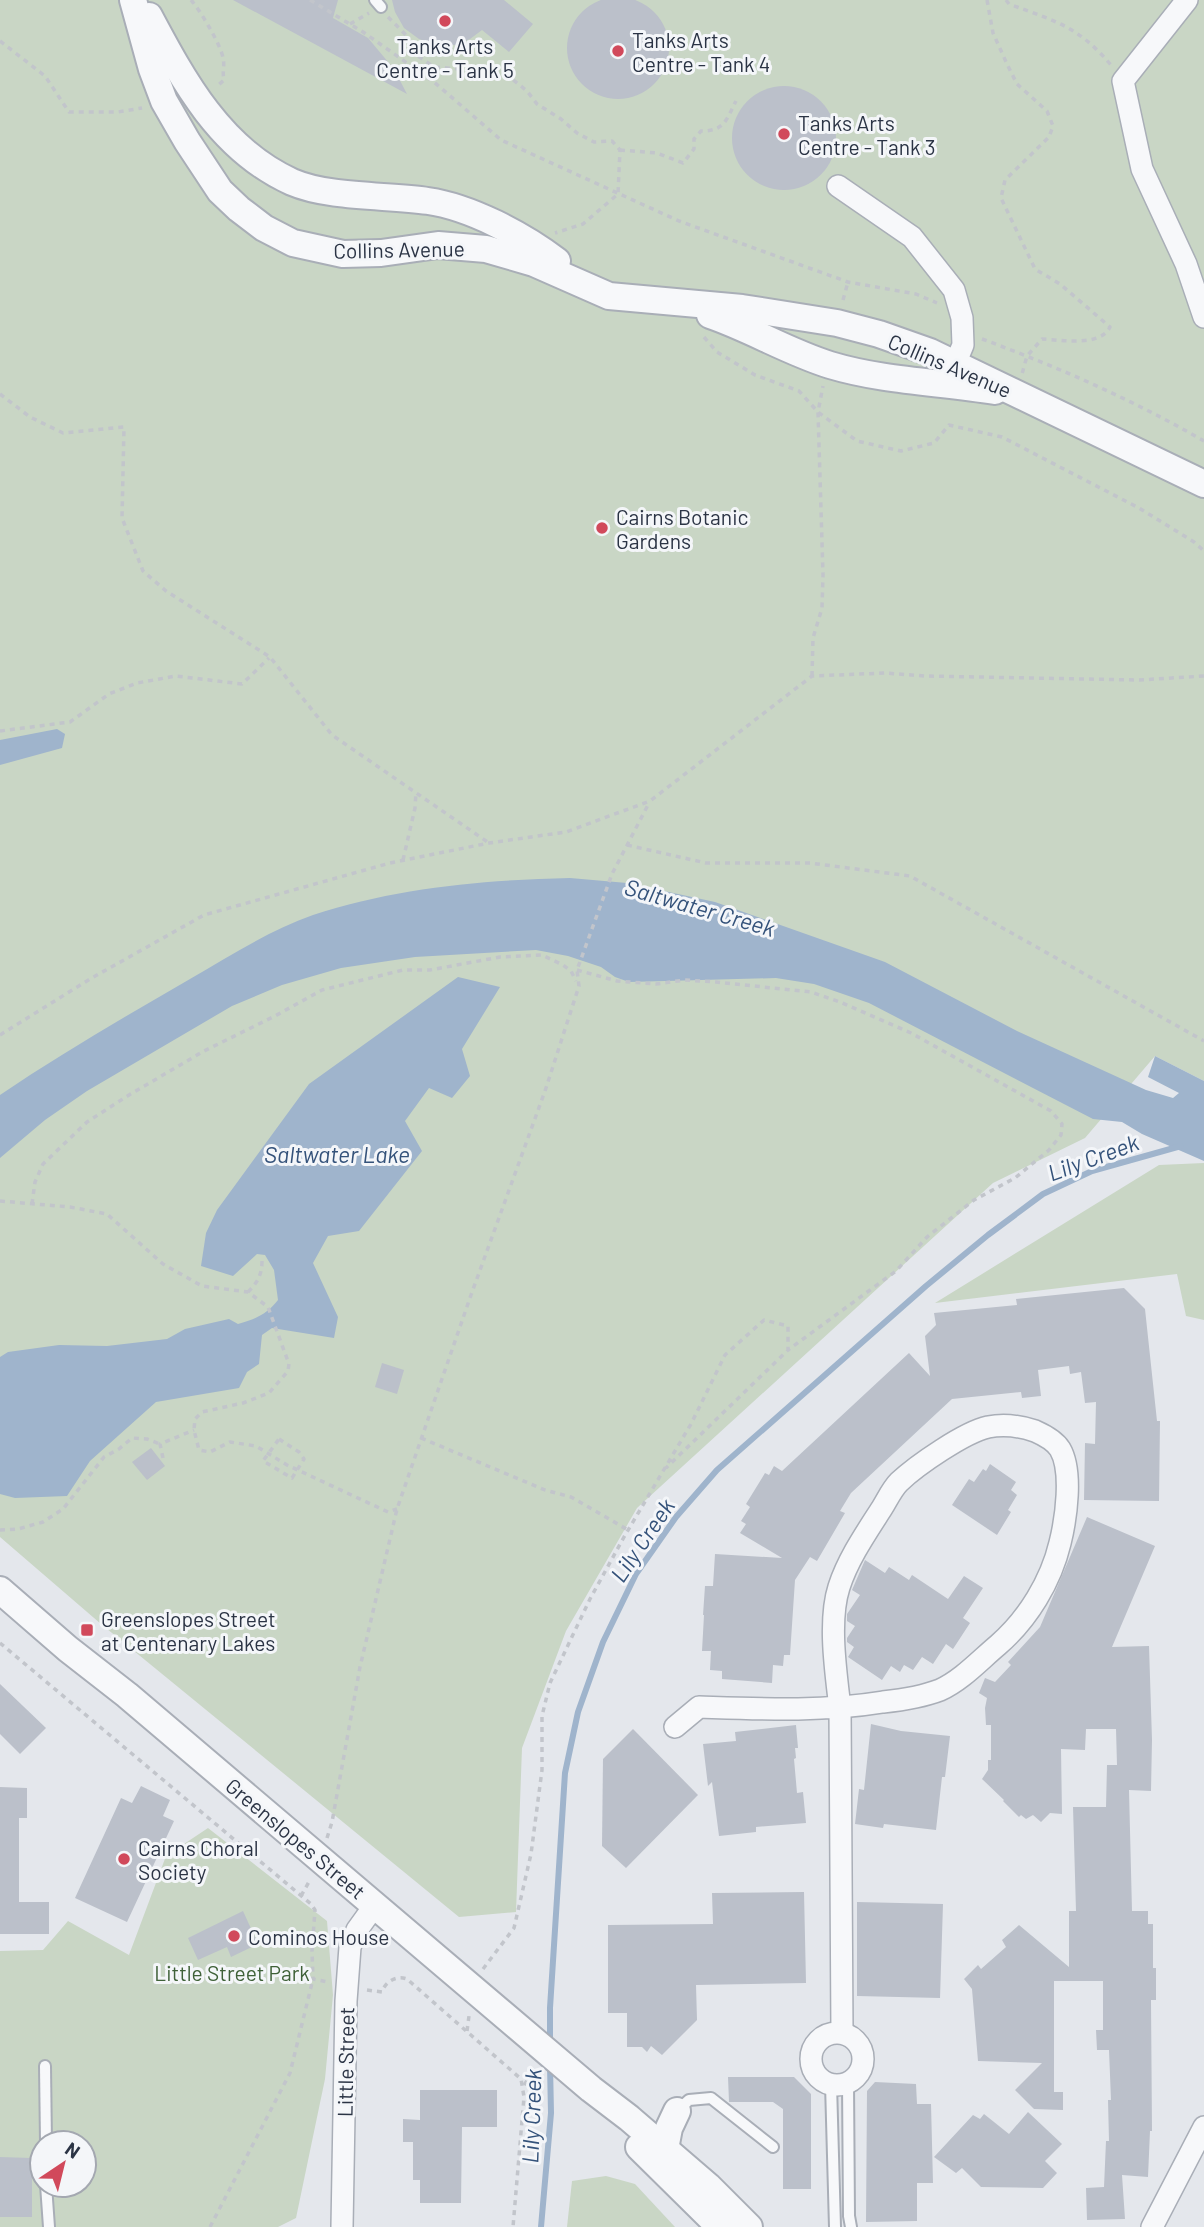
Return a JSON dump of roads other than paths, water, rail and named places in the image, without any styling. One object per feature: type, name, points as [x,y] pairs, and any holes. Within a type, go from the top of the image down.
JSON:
[{"type":"street","name":"Collins Avenue","points":[[133,0],[152,69],[168,108],[220,191],[264,228],[293,243],[343,254],[381,253],[438,245],[486,249],[534,263],[609,296],[742,308],[837,323],[917,347],[1204,484]]},
{"type":"street","name":"Collins Avenue","points":[[141,0],[178,72],[223,134],[249,157],[294,183],[329,191],[431,201],[465,211],[543,250],[592,287]]},
{"type":"street","points":[[1187,0],[1123,81],[1142,169],[1186,264],[1204,317]]},
{"type":"street","points":[[168,108],[187,100],[192,92]]},
{"type":"street","points":[[838,186],[912,237],[954,290],[963,332],[963,345],[955,364]]},
{"type":"street","name":"Collins Avenue","points":[[672,303],[746,328],[800,354],[844,369],[1021,395]]},
{"type":"street","name":"Collins Avenue","points":[[1163,464],[1204,496]]},
{"type":"street","points":[[676,1727],[699,1707],[813,1710],[839,1708],[906,1699],[940,1690],[960,1677],[1010,1634],[1047,1580],[1057,1556],[1067,1497],[1066,1467],[1060,1448],[1045,1435],[1020,1426],[987,1427],[946,1447],[898,1483],[859,1545],[838,1590],[834,1656],[839,1708],[842,2033]]},
{"type":"street","name":"Greenslopes Street","points":[[0,1590],[665,2149],[730,2206],[749,2227]]},
{"type":"street","name":"Little Street","points":[[342,2227],[346,2001],[350,1947],[357,1930],[375,1905]]},
{"type":"street","points":[[842,2033],[856,2041],[863,2056],[860,2072],[839,2084],[816,2074],[810,2058],[813,2049],[824,2036],[842,2033]]},
{"type":"street","name":"Greenslopes Street","points":[[591,2089],[623,2131],[722,2227]]},
{"type":"street","points":[[677,2111],[669,2128],[665,2149],[722,2227]]},
{"type":"street","points":[[1152,2227],[1204,2127]]},
{"type":"street","points":[[1163,2227],[1172,2188]]},
{"type":"lane","points":[[45,2066],[46,2129]]},
{"type":"lane","points":[[835,2227],[839,2084]]},
{"type":"lane","points":[[839,2084],[851,2227]]},
{"type":"lane","points":[[677,2111],[689,2100],[711,2098],[773,2147]]},
{"type":"lane","points":[[47,2199],[49,2227]]},
{"type":"water","points":[[57,729],[65,734],[62,748],[0,765],[0,740]]},
{"type":"water","name":"Saltwater Creek","points":[[570,878],[627,883],[715,902],[885,962],[1017,1031],[1146,1090],[1173,1098],[1179,1093],[1148,1077],[1155,1056],[1204,1081],[1204,1161],[1142,1134],[1122,1122],[1093,1119],[869,1003],[814,984],[776,978],[629,982],[615,977],[601,967],[568,956],[536,950],[415,957],[341,968],[282,985],[232,1006],[87,1091],[45,1120],[0,1158],[0,1095],[118,1021],[281,928],[344,906],[407,892],[472,883]]},
{"type":"water","name":"Saltwater Lake","points":[[458,977],[500,987],[462,1049],[470,1076],[452,1098],[429,1088],[405,1121],[422,1151],[359,1231],[328,1236],[313,1263],[338,1317],[334,1338],[272,1328],[262,1335],[259,1364],[247,1372],[239,1388],[156,1402],[90,1461],[67,1496],[15,1498],[0,1494],[0,1357],[8,1352],[59,1345],[107,1346],[167,1339],[185,1329],[229,1319],[238,1324],[256,1318],[270,1309],[278,1300],[274,1270],[265,1255],[257,1254],[233,1276],[201,1266],[206,1233],[217,1210],[309,1084]]},
{"type":"waterway","name":"Lily Creek","points":[[550,2043],[565,1773],[578,1712],[603,1642],[636,1574],[676,1517],[717,1470],[926,1286],[1043,1194],[1092,1171],[1181,1146]]},
{"type":"waterway","name":"Lily Creek","points":[[541,2227],[551,2113],[550,2065]]},
{"type":"place","name":"Tanks Arts Centre - Tank 5","points":[[445,21]]},
{"type":"place","name":"Tanks Arts Centre - Tank 4","points":[[618,51]]},
{"type":"place","name":"Tanks Arts Centre - Tank 3","points":[[784,134]]},
{"type":"place","name":"Cairns Botanic Gardens","points":[[602,528]]},
{"type":"place","name":"Greenslopes Street at Centenary Lakes","points":[[87,1630]]},
{"type":"place","name":"Cairns Choral Society","points":[[124,1859]]},
{"type":"place","name":"Cominos House","points":[[234,1936]]},
{"type":"park label","name":"Little Street Park","points":[[232,1972]]}]
